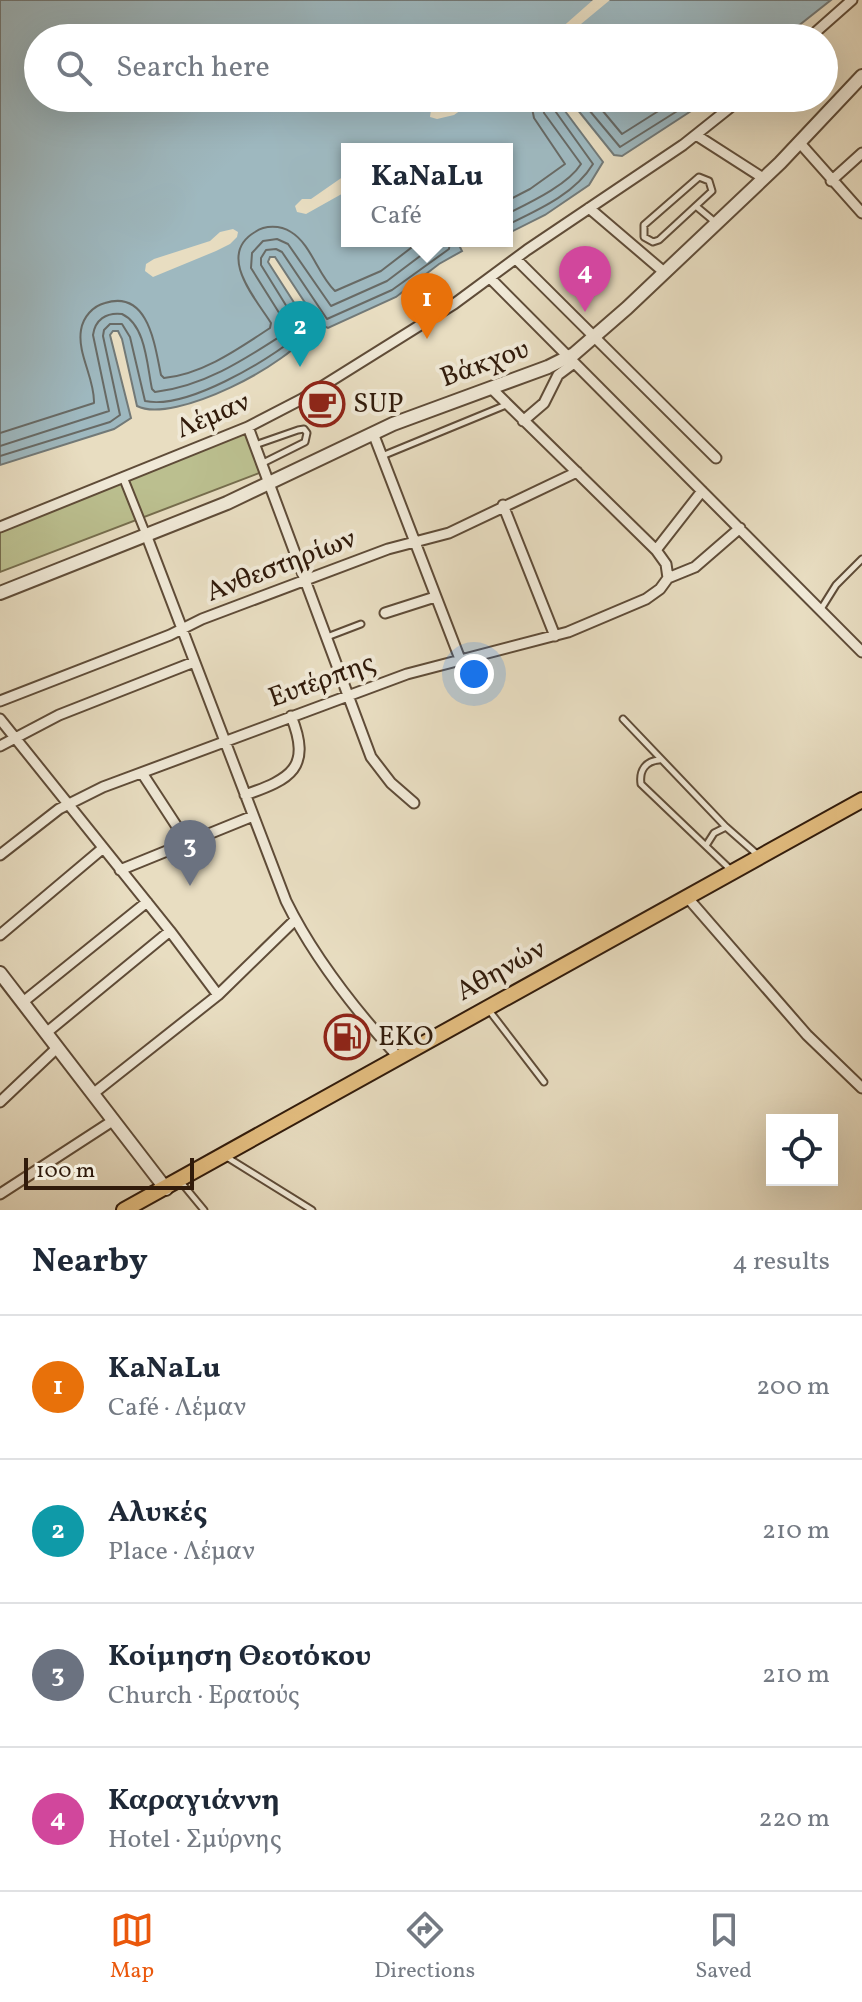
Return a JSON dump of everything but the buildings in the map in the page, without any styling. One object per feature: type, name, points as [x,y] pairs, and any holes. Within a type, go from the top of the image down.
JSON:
[{"type":"main road","name":"Αθηνών","points":[[128,1209],[862,800]]},
{"type":"street","points":[[825,24],[852,0]]},
{"type":"street","name":"Βάκχου","points":[[838,101],[862,76]]},
{"type":"street","name":"Λέμαν","points":[[0,527],[248,427],[302,399],[414,330],[725,112]]},
{"type":"street","name":"Βάκχου","points":[[0,593],[147,537],[271,484],[373,433],[571,360],[763,178],[828,112]]},
{"type":"street","points":[[696,135],[763,178]]},
{"type":"street","points":[[799,142],[862,213]]},
{"type":"street","points":[[831,181],[862,153]]},
{"type":"street","points":[[589,208],[664,272]]},
{"type":"street","points":[[516,259],[716,458]]},
{"type":"street","points":[[490,278],[862,652]]},
{"type":"street","points":[[523,421],[544,403],[558,375],[571,360]]},
{"type":"street","points":[[491,388],[656,550],[666,564],[668,578]]},
{"type":"street","points":[[248,427],[374,762],[391,783],[414,803]]},
{"type":"street","points":[[373,433],[460,659]]},
{"type":"street","name":"Ανθεστηρίων","points":[[0,701],[388,549],[449,533],[577,472]]},
{"type":"street","points":[[123,477],[295,920],[357,1009],[399,1058]]},
{"type":"street","points":[[656,550],[702,491]]},
{"type":"street","points":[[503,505],[555,636]]},
{"type":"street","name":"Ευτέρπης","points":[[0,855],[67,804],[142,773],[407,674],[555,636],[637,604],[660,589],[668,578],[695,567],[740,528]]},
{"type":"street","points":[[385,613],[435,597]]},
{"type":"street","points":[[0,746],[59,715],[194,662]]},
{"type":"street","points":[[245,795],[276,784],[286,778],[296,765],[301,743],[291,716]]},
{"type":"street","points":[[0,719],[218,995]]},
{"type":"street","points":[[142,773],[187,842]]},
{"type":"street","points":[[120,870],[253,816]]},
{"type":"street","points":[[0,935],[102,849]]},
{"type":"street","points":[[687,897],[807,1035],[862,1088]]},
{"type":"street","points":[[23,1002],[147,902]]},
{"type":"street","points":[[94,1093],[218,995],[295,920]]},
{"type":"street","points":[[46,1033],[170,931]]},
{"type":"street","points":[[0,973],[166,1189]]},
{"type":"street","points":[[0,1102],[58,1047]]},
{"type":"street","points":[[0,1194],[114,1120]]},
{"type":"lane","points":[[699,177],[704,177],[713,186],[712,191],[697,207],[659,240],[653,242],[644,237],[644,225],[699,177]]},
{"type":"lane","points":[[697,207],[715,223]]},
{"type":"lane","points":[[381,456],[507,405]]},
{"type":"lane","points":[[255,445],[298,430],[304,429],[307,433],[305,442],[263,463]]},
{"type":"lane","points":[[821,609],[836,585],[862,559]]},
{"type":"lane","points":[[327,637],[361,624]]},
{"type":"lane","points":[[623,719],[726,827],[760,857]]},
{"type":"lane","points":[[660,760],[651,761],[643,767],[641,784],[733,872]]},
{"type":"lane","points":[[707,845],[714,833],[726,827]]},
{"type":"lane","points":[[487,1008],[544,1082]]},
{"type":"lane","points":[[225,1156],[312,1210]]},
{"type":"lane","points":[[180,1181],[204,1210]]},
{"type":"green space","points":[[247,431],[262,472],[0,572],[0,532]]},
{"type":"water","points":[[0,0],[831,0],[801,24],[24,24],[24,112],[566,112],[603,162],[589,185],[545,215],[513,231],[513,143],[341,143],[341,247],[460,247],[462,251],[439,264],[396,297],[328,328],[319,324],[275,257],[270,257],[268,262],[311,329],[300,343],[281,358],[258,373],[203,399],[154,410],[137,406],[122,339],[118,331],[113,331],[110,335],[131,418],[114,429],[0,465]]},
{"type":"water","points":[[579,112],[690,112],[622,156],[614,155]]},
{"type":"pier","points":[[593,0],[610,0],[581,24],[566,24]]},
{"type":"pier","points":[[431,112],[458,112],[437,119],[430,117]]},
{"type":"pier","points":[[341,178],[341,194],[306,214],[297,212],[295,206],[302,199],[311,199]]},
{"type":"pier","points":[[233,229],[238,232],[237,237],[216,251],[153,277],[145,271],[146,264],[154,259],[210,241],[220,232]]},
{"type":"place","name":"Καραγιάννη","points":[[585,312]]},
{"type":"place","name":"KaNaLu","points":[[427,339]]},
{"type":"place","name":"Αλυκές","points":[[300,367]]},
{"type":"place","name":"SUP","points":[[322,404]]},
{"type":"place","name":"Κοίμηση Θεοτόκου","points":[[190,886]]},
{"type":"place","name":"EKO","points":[[347,1037]]}]
